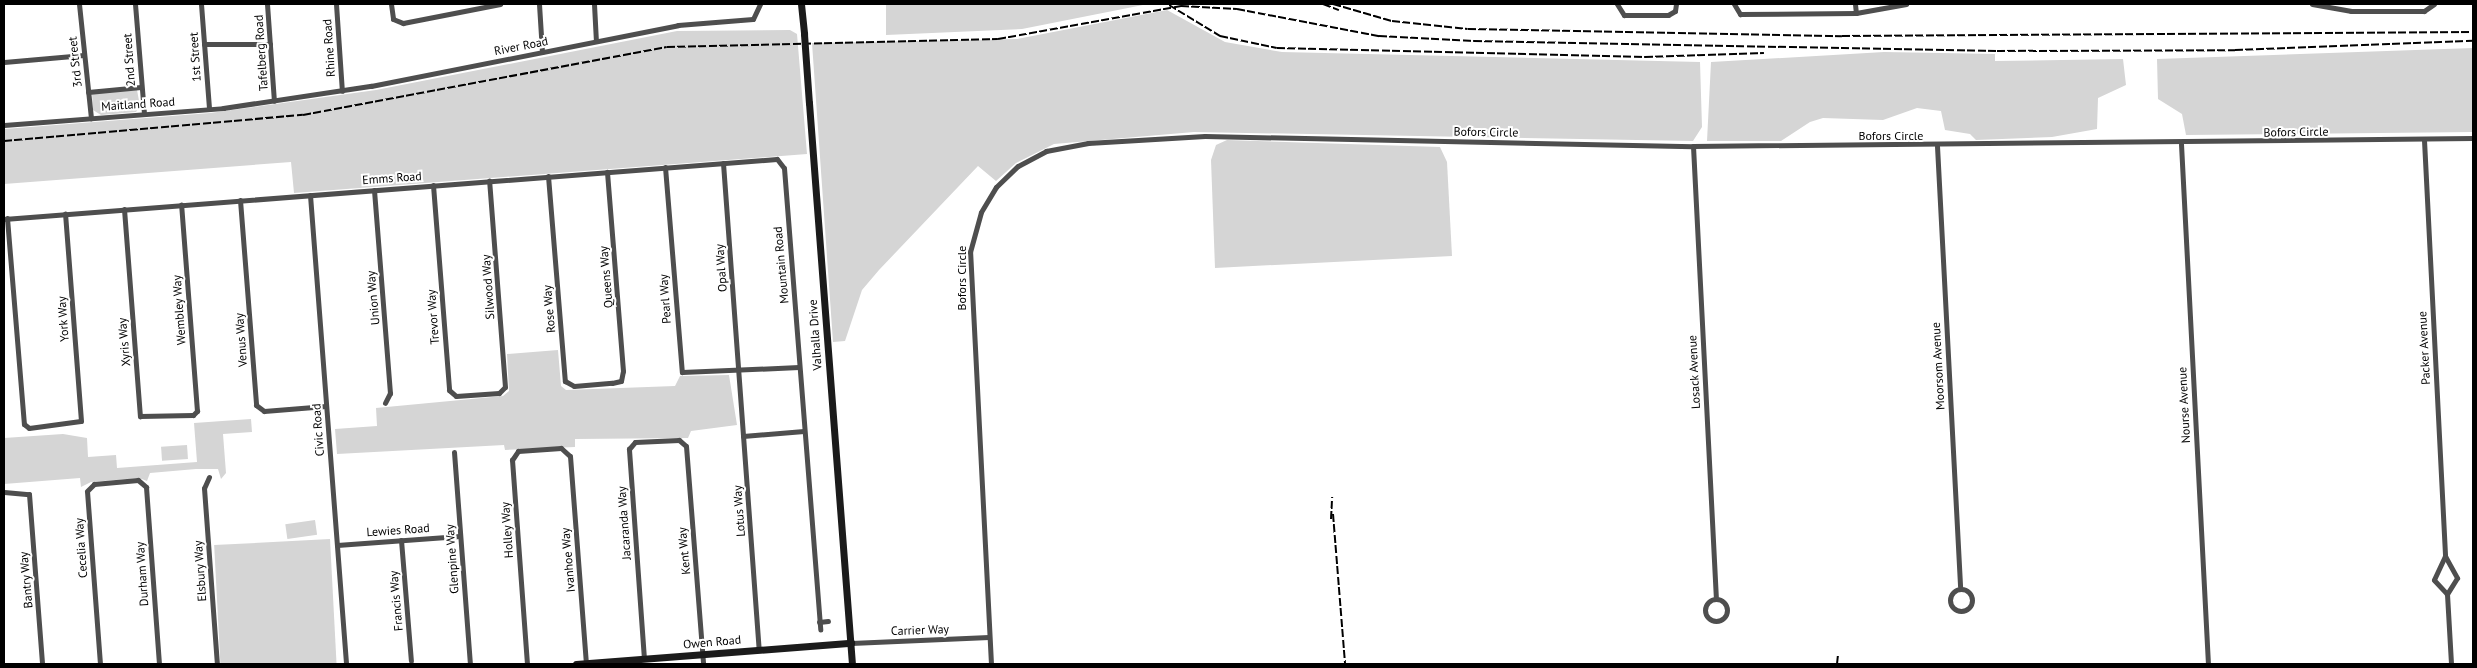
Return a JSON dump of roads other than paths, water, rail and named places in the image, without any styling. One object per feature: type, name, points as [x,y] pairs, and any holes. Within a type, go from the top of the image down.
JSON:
[{"type":"main road","name":"Valhalla Drive","points":[[801,4],[852,664]]},
{"type":"main road","name":"Owen Road","points":[[576,664],[851,643]]},
{"type":"street","name":"3rd Street","points":[[79,4],[91,118]]},
{"type":"street","name":"2nd Street","points":[[135,4],[144,114]]},
{"type":"street","name":"1st Street","points":[[201,4],[209,109]]},
{"type":"street","name":"Tafelberg Road","points":[[267,4],[274,100]]},
{"type":"street","name":"Rhine Road","points":[[336,4],[342,91]]},
{"type":"street","points":[[391,4],[393,19],[403,23],[500,4]]},
{"type":"street","points":[[539,4],[542,52]]},
{"type":"street","points":[[594,4],[596,41]]},
{"type":"street","name":"River Road","points":[[274,100],[342,91],[678,25],[753,19],[760,4]]},
{"type":"street","points":[[1617,4],[1624,15],[1668,15],[1675,11],[1676,4]]},
{"type":"street","points":[[1734,4],[1740,14],[1856,13],[1906,4]]},
{"type":"street","points":[[1855,4],[1856,13]]},
{"type":"street","points":[[2312,4],[2351,11],[2424,11],[2434,4]]},
{"type":"street","points":[[204,44],[270,44]]},
{"type":"street","points":[[4,62],[84,55]]},
{"type":"street","points":[[88,92],[142,88]]},
{"type":"street","name":"Maitland Road","points":[[4,125],[209,109],[274,100]]},
{"type":"street","name":"Bofors Circle","points":[[991,664],[970,252],[984,205],[1018,166],[1066,146],[1205,136],[1693,146],[2181,144],[2473,138]]},
{"type":"street","name":"Packer Avenue","points":[[2424,140],[2445,556],[2457,578],[2447,594],[2451,664]]},
{"type":"street","name":"Nourse Avenue","points":[[2181,144],[2208,664]]},
{"type":"street","name":"Losack Avenue","points":[[1693,146],[1716,596]]},
{"type":"street","name":"Moorsom Avenue","points":[[1937,146],[1960,586]]},
{"type":"street","name":"Emms Road","points":[[6,218],[772,159],[781,162]]},
{"type":"street","name":"Mountain Road","points":[[781,162],[800,367],[820,630]]},
{"type":"street","name":"Opal Way","points":[[723,163],[738,371]]},
{"type":"street","name":"Pearl Way","points":[[665,167],[680,368],[688,375],[738,371]]},
{"type":"street","name":"Queens Way","points":[[607,172],[621,381]]},
{"type":"street","name":"Rose Way","points":[[548,176],[565,381],[574,386],[621,381]]},
{"type":"street","name":"Silwood Way","points":[[489,181],[505,383],[502,392]]},
{"type":"street","name":"Trevor Way","points":[[433,185],[448,390],[456,396],[502,392]]},
{"type":"street","name":"Union Way","points":[[374,190],[390,393],[385,403]]},
{"type":"street","name":"Civic Road","points":[[310,195],[346,664]]},
{"type":"street","name":"Venus Way","points":[[240,200],[256,405],[264,411],[326,406]]},
{"type":"street","name":"Wembley Way","points":[[181,205],[196,413]]},
{"type":"street","name":"Xyris Way","points":[[124,209],[140,416],[196,413]]},
{"type":"street","name":"York Way","points":[[6,218],[24,424],[29,428],[80,422],[66,214]]},
{"type":"street","points":[[738,371],[800,367]]},
{"type":"street","name":"Lotus Way","points":[[738,371],[759,649]]},
{"type":"street","points":[[743,436],[804,431]]},
{"type":"street","name":"Jacaranda Way","points":[[644,659],[629,446],[679,440],[686,446]]},
{"type":"street","name":"Kent Way","points":[[686,446],[703,664]]},
{"type":"street","name":"Holley Way","points":[[527,664],[512,460],[521,451],[561,448],[570,456]]},
{"type":"street","name":"Glenpine Way","points":[[454,452],[470,664]]},
{"type":"street","name":"Ivanhoe Way","points":[[570,456],[586,664]]},
{"type":"street","name":"Elsbury Way","points":[[209,476],[204,488],[217,664]]},
{"type":"street","name":"Cecelia Way","points":[[100,664],[87,491],[96,484],[143,483]]},
{"type":"street","name":"Durham Way","points":[[143,483],[159,664]]},
{"type":"street","name":"Bantry Way","points":[[4,492],[29,494],[42,664]]},
{"type":"street","name":"Lewies Road","points":[[337,545],[460,536]]},
{"type":"street","name":"Francis Way","points":[[400,540],[411,661]]},
{"type":"street","name":"Packer Avenue","points":[[2445,556],[2434,580],[2447,594]]},
{"type":"street","points":[[1960,586],[1971,601],[1961,612],[1952,602],[1960,586]]},
{"type":"street","points":[[1716,596],[1726,615],[1717,622],[1710,620],[1707,612],[1716,596]]},
{"type":"street","points":[[819,622],[828,621]]},
{"type":"street","name":"Carrier Way","points":[[851,643],[989,637]]},
{"type":"railway","points":[[1323,4],[1339,10]]},
{"type":"railway","points":[[1333,4],[1392,21],[1468,29],[1842,36],[2473,32]]},
{"type":"railway","points":[[1169,5],[1220,36],[1277,48],[1645,57],[1764,53]]},
{"type":"railway","points":[[4,141],[303,115],[667,47],[998,39],[1181,6],[1237,9],[1379,36],[1474,41],[1997,51],[2235,50],[2473,41]]},
{"type":"railway","points":[[1331,519],[1332,497]]},
{"type":"railway","points":[[1333,514],[1345,664]]},
{"type":"railway","points":[[1837,664],[1838,654]]}]
